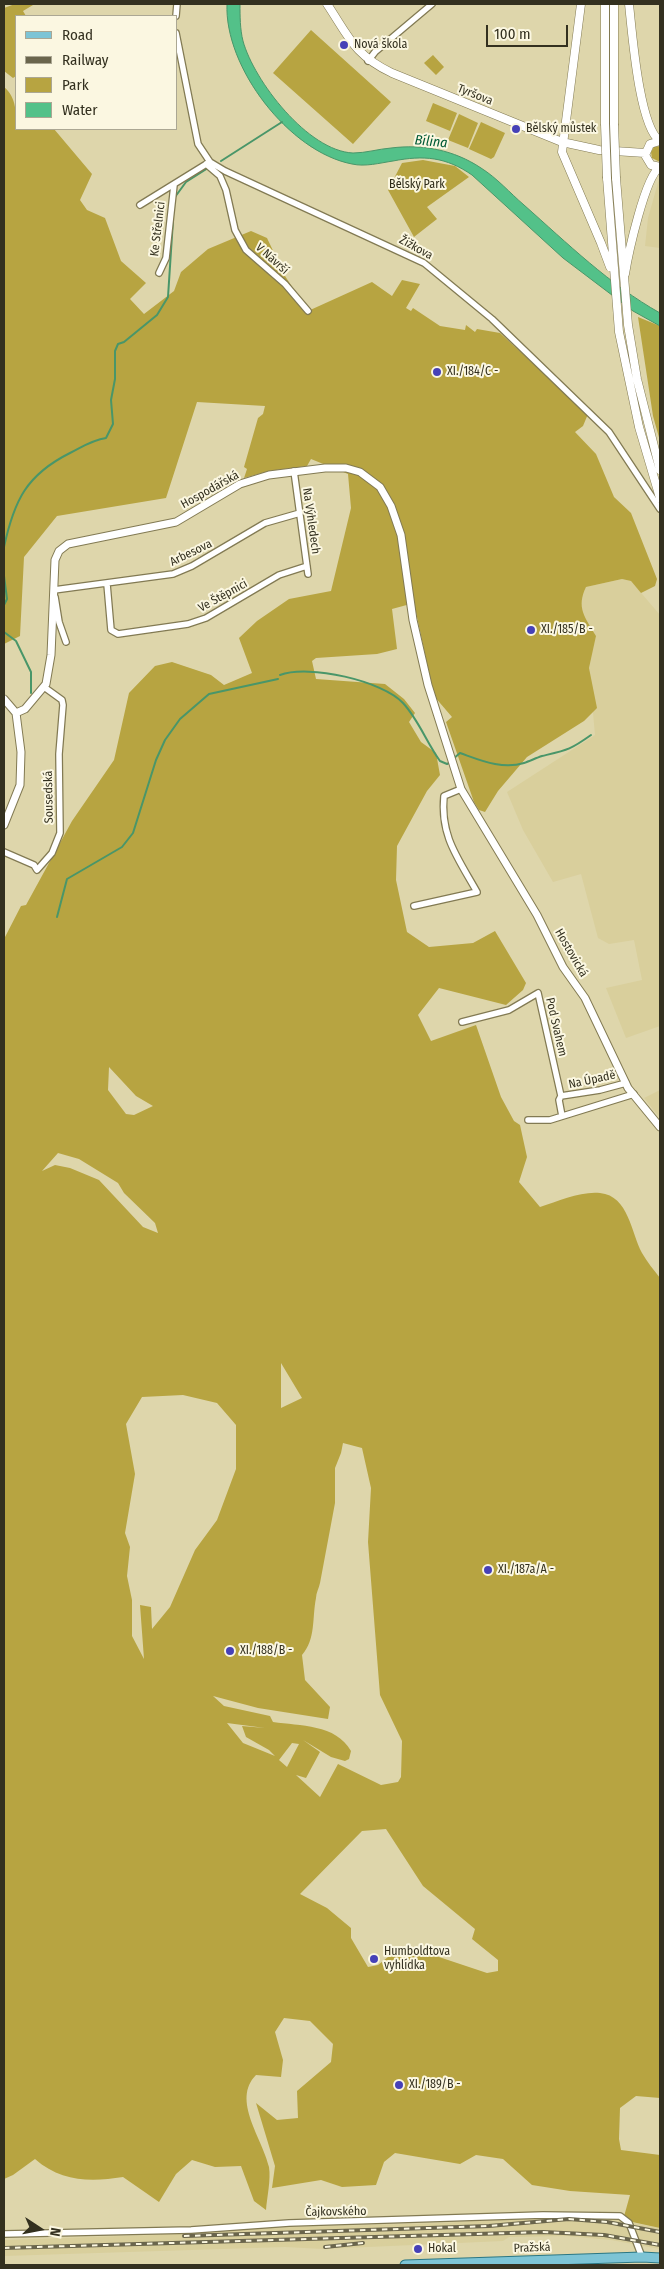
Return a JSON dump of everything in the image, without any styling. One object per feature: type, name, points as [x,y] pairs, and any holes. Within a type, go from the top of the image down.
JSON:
[{"type":"main road","name":"Tyršova","points":[[328,4],[357,50],[368,61],[392,73],[562,142],[599,150],[645,153]]},
{"type":"main road","points":[[581,4],[573,55],[567,120],[562,142],[564,158],[602,242],[614,278]]},
{"type":"main road","points":[[605,4],[607,178],[617,316],[639,427],[660,498]]},
{"type":"main road","points":[[614,4],[614,124],[623,286],[637,380],[660,470]]},
{"type":"main road","points":[[623,286],[633,236],[652,176],[660,167],[649,163],[645,153],[650,144],[660,141],[651,131],[644,109],[629,4]]},
{"type":"main road","name":"Pražská","points":[[405,2265],[660,2258]]},
{"type":"street","points":[[368,61],[375,52],[432,4]]},
{"type":"street","points":[[178,55],[198,144],[208,163]]},
{"type":"street","name":"Ke Střelnici","points":[[140,205],[208,163]]},
{"type":"street","name":"V Návrší","points":[[208,163],[220,176],[226,190],[235,230],[246,250],[285,284],[308,311]]},
{"type":"street","name":"Žižkova","points":[[208,163],[424,263],[492,319],[533,356],[609,432],[625,453],[660,509]]},
{"type":"street","name":"Ke Střelnici","points":[[159,273],[166,258],[174,185]]},
{"type":"street","name":"Hospodářská","points":[[16,713],[25,709],[46,684],[51,655],[55,560],[59,551],[68,544],[159,527],[176,522],[240,484],[269,475],[325,468],[346,468],[360,472],[380,486],[391,506],[404,549],[413,620],[428,685],[461,789]]},
{"type":"street","name":"Na Výhledech","points":[[294,471],[308,574]]},
{"type":"street","name":"Arbesova","points":[[54,592],[173,574],[192,566],[265,523],[300,513]]},
{"type":"street","name":"Ve Štěpnici","points":[[107,584],[111,630],[118,634],[188,624],[206,618],[279,575],[307,566]]},
{"type":"street","points":[[54,592],[66,642]]},
{"type":"street","name":"Sousedská","points":[[4,852],[34,865],[37,870],[57,844],[60,823],[59,754],[63,705],[62,700],[44,687]]},
{"type":"street","points":[[4,699],[16,713],[21,752],[20,785],[4,825]]},
{"type":"street","points":[[414,906],[477,892],[447,837],[443,824],[444,796],[461,789]]},
{"type":"street","name":"Hostovická","points":[[461,789],[536,915],[563,967],[585,998],[626,1083],[660,1128]]},
{"type":"street","name":"Pod Svahem","points":[[462,1022],[509,1010],[538,993],[561,1096],[559,1100],[562,1116]]},
{"type":"street","name":"Na Úpadě","points":[[561,1096],[600,1090],[626,1083]]},
{"type":"street","points":[[528,1120],[550,1120],[634,1094]]},
{"type":"street","name":"Čajkovského","points":[[4,2234],[192,2230],[280,2223],[543,2215],[610,2215],[622,2216],[627,2220],[642,2257]]},
{"type":"shaded area","points":[[659,179],[660,248],[645,246],[648,218]]},
{"type":"shaded area","points":[[622,579],[631,581],[660,615],[660,1026],[626,1038],[606,988],[642,980],[634,940],[609,944],[598,938],[581,874],[553,882],[523,830],[507,792],[595,735],[589,668],[596,636],[583,615],[580,599],[586,587]]},
{"type":"shaded area","points":[[660,1090],[660,1118],[644,1098]]},
{"type":"shaded area","points":[[543,2217],[615,2219],[660,2228],[660,2249],[611,2240],[566,2236],[509,2237],[503,2241],[323,2249],[285,2247],[4,2256],[4,2240],[155,2235],[194,2230],[439,2223]]},
{"type":"green space","points":[[15,4],[33,5],[23,11],[25,15],[15,15],[15,77],[13,78],[4,71],[4,8]]},
{"type":"green space","points":[[311,30],[391,102],[353,144],[273,73]]},
{"type":"green space","points":[[433,55],[444,67],[436,75],[424,63]]},
{"type":"green space","points":[[4,87],[14,101],[15,130],[55,130],[92,174],[80,200],[87,210],[105,218],[121,261],[146,283],[130,299],[144,314],[174,291],[181,272],[208,249],[251,231],[267,238],[285,276],[308,311],[372,282],[392,296],[402,280],[420,284],[406,308],[411,311],[413,308],[440,326],[465,330],[466,325],[475,332],[477,329],[500,333],[588,414],[583,426],[575,432],[596,454],[614,497],[631,513],[657,579],[655,586],[641,593],[631,581],[622,579],[586,587],[583,594],[582,607],[585,618],[596,636],[589,668],[597,708],[584,721],[527,757],[498,791],[485,812],[479,810],[474,802],[446,722],[452,717],[434,696],[414,603],[392,609],[397,649],[377,654],[316,658],[312,661],[316,679],[385,684],[404,699],[415,713],[409,722],[421,742],[436,753],[440,775],[427,791],[397,846],[396,880],[407,932],[429,947],[473,943],[495,931],[526,983],[523,990],[506,1005],[439,988],[418,1015],[431,1041],[476,1025],[501,1097],[514,1121],[520,1125],[527,1157],[519,1182],[540,1207],[585,1194],[600,1193],[610,1196],[623,1208],[642,1253],[660,1278],[660,2098],[636,2096],[620,2108],[619,2139],[621,2150],[660,2155],[660,2228],[623,2220],[630,2195],[570,2191],[532,2185],[503,2159],[476,2155],[460,2164],[395,2153],[384,2162],[376,2185],[342,2187],[321,2180],[272,2188],[275,2166],[256,2103],[277,2120],[298,2118],[297,2091],[331,2062],[333,2044],[310,2021],[284,2018],[275,2032],[283,2060],[281,2077],[256,2075],[249,2085],[247,2096],[251,2120],[269,2167],[266,2210],[254,2201],[241,2166],[215,2167],[192,2160],[176,2174],[159,2202],[123,2177],[88,2180],[66,2176],[45,2167],[35,2159],[13,2175],[4,2179],[4,939],[21,906],[26,905],[72,821],[114,760],[129,693],[155,666],[172,662],[211,675],[224,685],[252,673],[239,638],[257,621],[289,599],[331,591],[351,508],[348,474],[311,459],[307,466],[269,471],[244,478],[247,469],[244,467],[258,418],[263,414],[265,406],[197,402],[166,498],[57,516],[24,557],[20,636],[4,644]],"holes":[[[109,1067],[136,1096],[153,1106],[134,1115],[126,1114],[108,1090]],[[58,1153],[79,1159],[118,1183],[124,1193],[155,1223],[158,1233],[143,1227],[99,1180],[70,1168],[55,1165],[42,1171]],[[281,1363],[302,1398],[281,1408]],[[183,1395],[217,1403],[236,1425],[236,1469],[217,1520],[195,1550],[170,1607],[152,1629],[151,1607],[140,1605],[144,1659],[132,1636],[132,1600],[127,1576],[130,1547],[125,1533],[135,1474],[126,1424],[142,1397]],[[343,1443],[362,1448],[371,1488],[368,1542],[380,1695],[402,1741],[401,1777],[398,1782],[381,1785],[338,1764],[320,1797],[296,1775],[306,1778],[320,1752],[303,1740],[331,1757],[345,1761],[349,1759],[351,1751],[344,1742],[327,1731],[273,1722],[270,1716],[224,1706],[213,1696],[258,1708],[328,1719],[330,1707],[305,1680],[302,1655],[312,1635],[316,1596],[335,1503],[335,1468]],[[227,1723],[265,1728],[242,1726],[246,1737],[269,1750],[275,1756],[243,1743]],[[292,1743],[299,1744],[287,1767],[279,1760]],[[386,1829],[423,1886],[475,1929],[472,1939],[498,1960],[498,1971],[487,1973],[427,1953],[417,1956],[393,1953],[378,1965],[368,1967],[351,1938],[351,1928],[327,1908],[300,1894],[362,1831]]]},
{"type":"green space","points":[[433,103],[457,113],[450,131],[426,121]]},
{"type":"green space","points":[[459,114],[478,123],[468,148],[448,140]]},
{"type":"green space","points":[[481,122],[505,133],[494,157],[491,159],[469,149]]},
{"type":"green space","points":[[660,146],[660,162],[652,158],[651,152],[654,147]]},
{"type":"green space","name":"Bělský Park","points":[[423,160],[455,166],[469,177],[427,207],[437,219],[414,237],[388,190],[402,163]]},
{"type":"green space","points":[[638,317],[660,326],[660,441],[653,416]]},
{"type":"water","points":[[227,4],[240,4],[243,41],[258,75],[285,111],[318,140],[336,149],[353,153],[415,147],[438,150],[471,162],[493,176],[606,277],[660,313],[660,326],[633,311],[563,258],[472,175],[453,164],[434,159],[415,158],[357,165],[328,156],[305,143],[284,125],[265,103],[249,79],[236,54],[229,28]]},
{"type":"waterway","points":[[221,161],[282,122]]},
{"type":"waterway","points":[[175,197],[186,182],[208,168]]},
{"type":"waterway","points":[[4,547],[12,516],[24,491],[32,480],[55,461],[87,444],[106,438],[113,424],[111,400],[115,379],[115,351],[118,344],[124,342],[157,315],[168,297],[173,220]]},
{"type":"waterway","points":[[4,576],[7,599],[4,605]]},
{"type":"waterway","points":[[4,632],[16,641],[31,672],[31,693]]},
{"type":"waterway","points":[[280,675],[293,672],[326,673],[363,682],[393,695],[403,703],[413,716],[440,761],[449,763]]},
{"type":"waterway","points":[[57,917],[67,879],[122,847],[133,833],[156,760],[165,740],[180,719],[209,694],[278,679]]},
{"type":"waterway","points":[[453,759],[460,753],[499,765],[516,765],[568,749],[591,735]]},
{"type":"railway","points":[[184,2236],[489,2226],[569,2219],[607,2222],[660,2232]]},
{"type":"railway","points":[[4,2248],[543,2232],[604,2235],[660,2245]]},
{"type":"railway","points":[[325,2247],[363,2243]]},
{"type":"place","name":"Nová škola","points":[[344,45]]},
{"type":"place","name":"Bělský můstek","points":[[516,129]]},
{"type":"place","name":"XI./184/C -","points":[[437,372]]},
{"type":"place","name":"XI./185/B -","points":[[531,630]]},
{"type":"place","name":"XI./187a/A -","points":[[488,1570]]},
{"type":"place","name":"XI./188/B -","points":[[230,1651]]},
{"type":"place","name":"Humboldtova vyhlídka","points":[[374,1959]]},
{"type":"place","name":"XI./189/B -","points":[[399,2085]]},
{"type":"place","name":"Hokal","points":[[418,2249]]},
{"type":"water label","name":"Bílina","points":[[431,142]]}]
